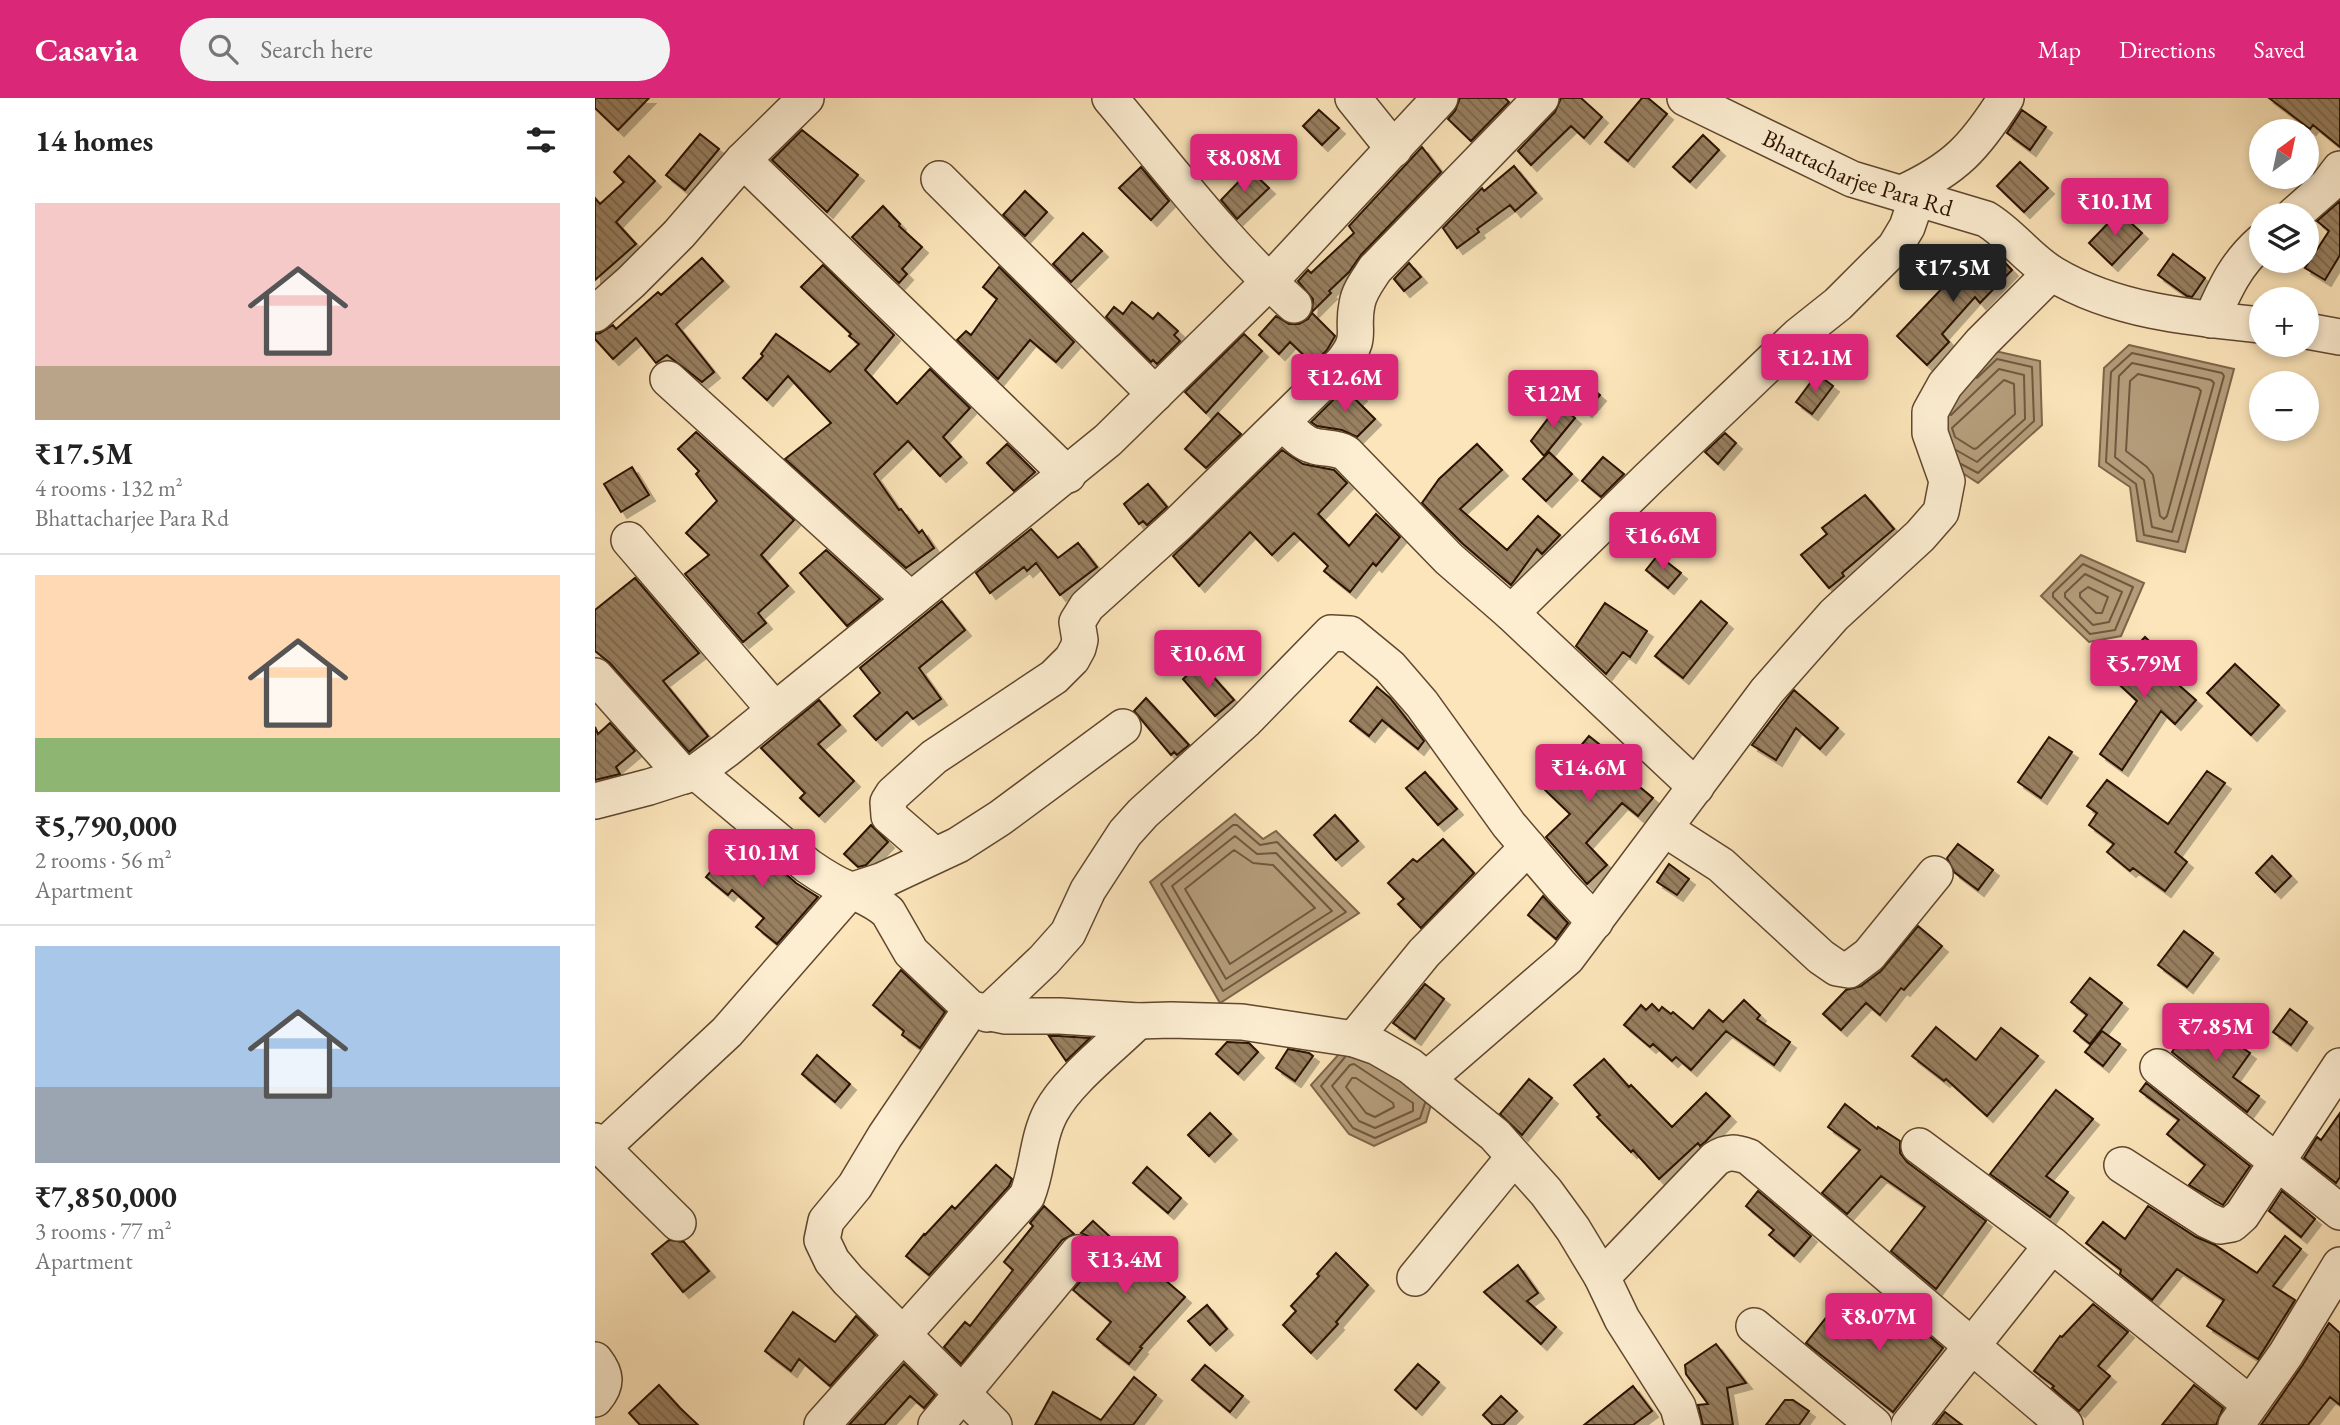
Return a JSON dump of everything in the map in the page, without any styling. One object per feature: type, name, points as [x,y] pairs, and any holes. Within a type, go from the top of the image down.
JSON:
[{"type":"street","points":[[597,309],[631,282],[680,234],[743,160],[806,98]]},
{"type":"street","points":[[1110,98],[1190,195],[1281,294]]},
{"type":"street","points":[[1353,98],[1394,149]]},
{"type":"street","points":[[595,801],[690,774],[726,750],[910,599],[1068,475],[1155,394],[1281,294],[1394,149],[1440,98]]},
{"type":"street","points":[[934,855],[889,816],[888,802],[893,794],[934,757],[1054,677],[1072,659],[1080,640],[1077,622],[1087,606],[1178,524],[1323,383],[1353,349],[1357,304],[1361,291],[1375,269],[1541,98]]},
{"type":"street","name":"Bhattacharjee Para Rd","points":[[1685,98],[1852,179],[1986,219],[2001,228],[2051,273],[2094,293],[2138,308],[2249,324]]},
{"type":"street","points":[[1511,613],[1758,374],[1799,335],[1838,304],[1881,261],[1902,236],[1909,195],[1952,166],[1972,147],[2006,98]]},
{"type":"street","points":[[743,160],[1068,475]]},
{"type":"street","points":[[2307,203],[2340,169]]},
{"type":"street","points":[[939,179],[1155,394]]},
{"type":"street","points":[[2211,320],[2233,274],[2249,253]]},
{"type":"street","points":[[1427,1079],[1567,958],[1775,681],[1834,615],[1920,536],[1941,512],[1947,481],[1930,433],[1930,412],[1945,386],[1982,342],[2051,273]]},
{"type":"street","points":[[2319,333],[2340,337]]},
{"type":"street","points":[[669,379],[910,599]]},
{"type":"street","points":[[1283,422],[1305,442],[1315,447],[1337,448],[1346,453],[1449,559],[1511,613],[1696,787]]},
{"type":"street","points":[[629,540],[774,709]]},
{"type":"street","points":[[994,1425],[832,1261],[822,1240],[827,1222],[855,1186],[885,1136],[979,1012],[1044,960],[1068,933],[1109,854],[1125,833],[1143,813],[1245,722],[1331,633],[1350,634],[1390,667],[1422,704],[1509,825],[1595,922]]},
{"type":"street","points":[[595,676],[690,774],[737,804],[808,866],[851,891],[871,899],[888,912],[911,952],[979,1012],[1006,1016],[1242,1022],[1354,1039],[1394,1057],[1427,1079],[1495,1135],[1546,1192],[1573,1229],[1602,1277],[1622,1319],[1678,1407],[1683,1425]]},
{"type":"street","points":[[678,1223],[598,1145],[727,1032],[851,891],[881,881],[958,845],[1000,818],[1123,727]]},
{"type":"street","points":[[1665,829],[1721,865],[1813,950],[1837,968],[1849,970],[1869,955],[1935,874]]},
{"type":"street","points":[[1354,1039],[1424,953],[1528,847]]},
{"type":"street","points":[[822,1425],[1027,1196],[1034,1180],[1041,1140],[1050,1113],[1061,1096],[1138,1021]]},
{"type":"street","points":[[2122,1165],[2207,1220],[2220,1226],[2232,1224],[2242,1215],[2279,1163],[2340,1066]]},
{"type":"street","points":[[2158,1067],[2340,1212]]},
{"type":"street","points":[[1919,1146],[2052,1245],[2243,1415],[2340,1265]]},
{"type":"street","points":[[1602,1277],[1715,1159],[1725,1152],[1737,1153],[1749,1157],[2065,1425]]},
{"type":"street","points":[[1415,1278],[1514,1157]]},
{"type":"street","points":[[1909,1425],[2052,1245]]},
{"type":"street","points":[[936,1425],[1078,1253]]},
{"type":"street","points":[[1754,1326],[1874,1425]]},
{"type":"street","points":[[595,1360],[604,1373],[605,1381],[595,1399]]},
{"type":"water","points":[[2129,345],[2234,369],[2185,552],[2137,541],[2130,487],[2099,466],[2104,368]]},
{"type":"water","points":[[1995,351],[2040,361],[2042,425],[1978,483],[1935,455],[1919,423]]},
{"type":"water","points":[[2081,555],[2144,583],[2121,636],[2089,642],[2041,596]]},
{"type":"water","points":[[1235,814],[1263,839],[1276,831],[1359,913],[1220,1003],[1150,882]]},
{"type":"water","points":[[1350,1042],[1433,1098],[1426,1122],[1374,1146],[1349,1134],[1311,1085]]},
{"type":"building","points":[[595,98],[649,98],[618,130],[595,108]]},
{"type":"building","points":[[1460,98],[1505,98],[1509,102],[1471,141],[1448,119],[1455,111]]},
{"type":"building","points":[[1561,98],[1581,98],[1602,117],[1584,138],[1571,126],[1531,165],[1518,151],[1555,112]]},
{"type":"building","points":[[1642,98],[1648,98],[1667,114],[1628,161],[1605,142]]},
{"type":"building","points":[[2269,98],[2340,98],[2340,147],[2319,130],[2319,119],[2297,119]]},
{"type":"building","points":[[1319,110],[1339,128],[1322,145],[1303,126]]},
{"type":"building","points":[[2022,110],[2046,127],[2030,150],[2007,133]]},
{"type":"building","points":[[802,130],[858,175],[827,212],[772,160]]},
{"type":"building","points":[[700,134],[719,149],[685,190],[666,175]]},
{"type":"building","points":[[1703,135],[1719,150],[1690,182],[1673,167]]},
{"type":"building","points":[[1422,147],[1441,172],[1361,255],[1312,312],[1313,299],[1298,281],[1308,270],[1311,273],[1354,233],[1349,226]]},
{"type":"building","points":[[629,156],[655,181],[616,222],[636,244],[595,280],[595,198],[600,204],[624,182],[614,172]]},
{"type":"building","points":[[2020,162],[2048,188],[2024,212],[1997,186]]},
{"type":"building","points":[[1514,166],[1536,193],[1515,211],[1510,205],[1477,229],[1479,232],[1457,248],[1443,228],[1482,188],[1484,191]]},
{"type":"building","points":[[1141,167],[1169,201],[1151,220],[1119,188]]},
{"type":"building","points":[[1250,170],[1269,188],[1237,219],[1221,200]]},
{"type":"building","points":[[1025,191],[1047,212],[1025,236],[1003,215]]},
{"type":"building","points":[[2340,201],[2340,255],[2325,280],[2313,273],[2319,273],[2319,246],[2329,231],[2319,223],[2319,219]]},
{"type":"building","points":[[883,206],[899,226],[922,247],[902,269],[907,274],[899,283],[852,237]]},
{"type":"building","points":[[2119,212],[2142,233],[2112,265],[2089,243]]},
{"type":"building","points":[[1083,233],[1102,251],[1071,282],[1053,264]]},
{"type":"building","points":[[1988,245],[2012,270],[1980,303],[1975,297],[1942,334],[1949,342],[1927,365],[1897,336],[1948,282],[1949,284]]},
{"type":"building","points":[[2173,254],[2205,278],[2192,297],[2158,275]]},
{"type":"building","points":[[702,258],[723,281],[676,324],[714,372],[702,382],[667,355],[656,363],[636,338],[613,359],[595,339],[595,334],[613,325],[616,329],[658,292],[661,295]]},
{"type":"building","points":[[1409,263],[1421,277],[1404,291],[1394,279]]},
{"type":"building","points":[[823,265],[894,335],[865,370],[897,404],[930,369],[970,408],[943,437],[961,457],[940,476],[908,441],[874,474],[899,510],[901,509],[919,533],[922,530],[934,548],[906,568],[785,459],[831,423],[788,376],[767,400],[743,378],[763,356],[761,354],[776,334],[830,372],[859,344],[801,287]]},
{"type":"building","points":[[999,267],[1074,342],[1056,362],[1030,340],[998,379],[957,340],[966,331],[971,335],[997,299],[983,287]]},
{"type":"building","points":[[1132,302],[1153,319],[1158,313],[1178,331],[1174,335],[1180,341],[1157,364],[1153,360],[1151,362],[1106,317],[1114,307],[1123,314]]},
{"type":"building","points":[[1312,313],[1335,336],[1327,350],[1313,364],[1290,342],[1279,354],[1259,335],[1276,316],[1289,324],[1299,324]]},
{"type":"building","points":[[1244,334],[1262,351],[1206,413],[1185,392]]},
{"type":"building","points":[[1817,374],[1833,386],[1812,414],[1796,402]]},
{"type":"building","points":[[1582,380],[1600,395],[1586,411],[1568,396]]},
{"type":"building","points":[[1348,385],[1361,395],[1356,400],[1375,419],[1357,437],[1311,422]]},
{"type":"building","points":[[1559,404],[1575,418],[1544,456],[1531,441]]},
{"type":"building","points":[[1218,413],[1241,434],[1206,468],[1185,449]]},
{"type":"building","points":[[696,432],[794,520],[761,555],[788,586],[758,613],[766,623],[743,642],[685,574],[709,555],[686,533],[717,501],[696,474],[699,471],[678,449]]},
{"type":"building","points":[[1725,433],[1736,443],[1718,464],[1705,452]]},
{"type":"building","points":[[1007,444],[1035,472],[1014,491],[987,463]]},
{"type":"building","points":[[1477,444],[1502,470],[1460,509],[1507,550],[1538,516],[1560,535],[1542,554],[1537,549],[1511,585],[1463,544],[1422,503],[1439,479]]},
{"type":"building","points":[[1282,450],[1303,464],[1334,470],[1347,483],[1318,514],[1349,546],[1376,514],[1400,537],[1376,566],[1373,563],[1350,592],[1324,571],[1328,566],[1294,533],[1272,555],[1250,532],[1199,586],[1173,556]]},
{"type":"building","points":[[1549,452],[1572,474],[1546,501],[1523,479]]},
{"type":"building","points":[[1603,457],[1624,474],[1601,497],[1582,481]]},
{"type":"building","points":[[632,467],[649,495],[621,512],[604,484]]},
{"type":"building","points":[[1148,484],[1167,507],[1147,525],[1143,521],[1139,524],[1124,504]]},
{"type":"building","points":[[1865,495],[1894,529],[1842,573],[1844,576],[1829,588],[1801,555],[1827,534],[1822,528]]},
{"type":"building","points":[[1031,529],[1058,558],[1078,543],[1097,567],[1060,595],[1036,563],[1027,571],[1024,567],[990,593],[976,573]]},
{"type":"building","points":[[826,550],[880,599],[847,626],[800,573]]},
{"type":"building","points":[[1658,555],[1681,573],[1668,588],[1646,570]]},
{"type":"building","points":[[635,578],[699,653],[663,681],[708,736],[689,752],[610,663],[595,651],[595,610]]},
{"type":"building","points":[[942,601],[965,630],[919,668],[941,699],[913,719],[907,712],[876,740],[854,716],[880,693],[860,668]]},
{"type":"building","points":[[1701,601],[1727,623],[1683,678],[1655,656]]},
{"type":"building","points":[[1605,603],[1647,631],[1630,657],[1623,652],[1606,674],[1576,646]]},
{"type":"building","points":[[2145,637],[2165,656],[2157,666],[2196,700],[2175,724],[2161,711],[2122,770],[2100,754],[2137,701],[2109,675]]},
{"type":"building","points":[[1201,663],[1234,700],[1215,716],[1183,679]]},
{"type":"building","points":[[2235,664],[2279,705],[2251,735],[2207,693]]},
{"type":"building","points":[[1377,687],[1390,698],[1424,741],[1418,749],[1382,720],[1369,736],[1350,721]]},
{"type":"building","points":[[1794,690],[1838,728],[1820,749],[1796,728],[1776,760],[1752,745]]},
{"type":"building","points":[[1146,698],[1189,745],[1177,755],[1174,752],[1171,755],[1134,711]]},
{"type":"building","points":[[819,700],[840,725],[818,744],[854,781],[819,816],[800,798],[805,793],[761,748]]},
{"type":"building","points":[[610,723],[635,751],[616,767],[620,774],[595,780],[595,727],[598,734]]},
{"type":"building","points":[[1589,736],[1609,752],[1606,756],[1626,772],[1624,774],[1653,798],[1638,816],[1622,803],[1586,843],[1607,865],[1587,884],[1546,837],[1570,814],[1540,785],[1561,765],[1563,767]]},
{"type":"building","points":[[2049,737],[2072,752],[2041,798],[2018,782]]},
{"type":"building","points":[[2207,771],[2225,783],[2175,852],[2187,862],[2165,891],[2133,868],[2130,871],[2107,852],[2114,844],[2089,825],[2097,813],[2087,806],[2107,780],[2168,824]]},
{"type":"building","points":[[1425,772],[1457,809],[1438,825],[1406,788]]},
{"type":"building","points":[[1335,815],[1358,841],[1336,860],[1314,835]]},
{"type":"building","points":[[871,825],[888,842],[866,865],[858,867],[844,854]]},
{"type":"building","points":[[739,837],[768,862],[770,860],[796,883],[818,897],[777,944],[756,927],[764,918],[732,890],[728,895],[706,877]]},
{"type":"building","points":[[1443,839],[1474,873],[1421,928],[1398,904],[1404,899],[1388,883],[1413,859],[1417,862]]},
{"type":"building","points":[[1958,844],[1993,870],[1978,890],[1954,872],[1947,858]]},
{"type":"building","points":[[2272,856],[2291,876],[2275,892],[2256,873]]},
{"type":"building","points":[[1669,864],[1689,879],[1677,895],[1657,882]]},
{"type":"building","points":[[1543,896],[1568,923],[1556,939],[1528,915]]},
{"type":"building","points":[[1918,926],[1942,946],[1904,990],[1901,988],[1880,1015],[1866,1003],[1841,1030],[1823,1014],[1846,990],[1861,986],[1881,971]]},
{"type":"building","points":[[2184,931],[2213,953],[2187,987],[2158,965]]},
{"type":"building","points":[[901,970],[945,1012],[920,1048],[902,1035],[904,1031],[873,1005]]},
{"type":"building","points":[[2090,978],[2122,1003],[2090,1044],[2074,1031],[2087,1015],[2071,1002]]},
{"type":"building","points":[[1425,984],[1444,999],[1415,1039],[1393,1023]]},
{"type":"building","points":[[1744,1000],[1760,1015],[1757,1019],[1790,1042],[1774,1065],[1726,1031],[1691,1070],[1676,1057],[1672,1061],[1653,1044],[1650,1047],[1624,1025],[1641,1005],[1646,1010],[1652,1004],[1659,1011],[1662,1007],[1671,1014],[1673,1012],[1693,1029],[1709,1010],[1723,1022]]},
{"type":"building","points":[[2290,1009],[2307,1022],[2291,1045],[2273,1032]]},
{"type":"building","points":[[2193,1021],[2222,1041],[2225,1036],[2250,1053],[2233,1077],[2259,1096],[2247,1112],[2172,1052]]},
{"type":"building","points":[[1936,1027],[1976,1060],[2001,1028],[2038,1056],[1987,1116],[1946,1079],[1944,1081],[1912,1056]]},
{"type":"building","points":[[2102,1031],[2120,1044],[2103,1066],[2085,1052]]},
{"type":"building","points":[[1049,1036],[1059,1036],[1090,1038],[1066,1061]]},
{"type":"building","points":[[1227,1042],[1249,1043],[1258,1052],[1238,1074],[1216,1054]]},
{"type":"building","points":[[1288,1049],[1313,1056],[1295,1081],[1276,1068]]},
{"type":"building","points":[[817,1055],[850,1084],[835,1102],[802,1074]]},
{"type":"building","points":[[1604,1059],[1629,1087],[1631,1085],[1672,1127],[1706,1093],[1730,1116],[1705,1142],[1700,1146],[1698,1143],[1659,1179],[1633,1150],[1631,1152],[1597,1117],[1600,1115],[1574,1085]]},
{"type":"building","points":[[1529,1079],[1552,1098],[1522,1135],[1500,1114]]},
{"type":"building","points":[[2146,1083],[2250,1166],[2223,1205],[2189,1185],[2205,1165],[2167,1134],[2179,1120],[2140,1091]]},
{"type":"building","points":[[2056,1090],[2093,1119],[2046,1176],[2068,1192],[2050,1217],[1990,1174]]},
{"type":"building","points":[[1845,1104],[1877,1129],[1878,1127],[1900,1141],[1900,1153],[1907,1162],[1986,1221],[1936,1289],[1891,1251],[1925,1207],[1881,1176],[1847,1214],[1822,1193],[1860,1150],[1828,1127]]},
{"type":"building","points":[[1210,1113],[1231,1134],[1209,1156],[1188,1135]]},
{"type":"building","points":[[2340,1113],[2340,1177],[2336,1183],[2304,1158],[2317,1137],[2321,1140]]},
{"type":"building","points":[[996,1165],[1012,1179],[1009,1186],[929,1275],[906,1256],[924,1234],[952,1206],[955,1209]]},
{"type":"building","points":[[1147,1167],[1181,1198],[1168,1213],[1133,1183]]},
{"type":"building","points":[[1758,1191],[1811,1236],[1794,1256],[1769,1235],[1774,1230],[1746,1206]]},
{"type":"building","points":[[2282,1191],[2315,1219],[2301,1237],[2269,1211]]},
{"type":"building","points":[[1044,1206],[1074,1234],[1062,1240],[961,1364],[944,1347],[965,1322],[970,1326],[1013,1270],[1004,1262],[1033,1226],[1030,1223]]},
{"type":"building","points":[[2148,1206],[2257,1273],[2285,1236],[2301,1249],[2273,1286],[2295,1300],[2258,1359],[2207,1326],[2224,1300],[2177,1269],[2152,1300],[2120,1274],[2121,1270],[2086,1243],[2103,1222],[2125,1239]]},
{"type":"building","points":[[1093,1221],[1148,1272],[1151,1268],[1185,1297],[1140,1347],[1142,1348],[1129,1364],[1097,1339],[1111,1322],[1073,1290],[1094,1266],[1098,1257],[1097,1245],[1090,1237],[1081,1233]]},
{"type":"building","points":[[669,1240],[684,1242],[709,1271],[683,1292],[652,1254]]},
{"type":"building","points":[[1336,1253],[1368,1285],[1311,1353],[1283,1325],[1296,1311],[1291,1306]]},
{"type":"building","points":[[1518,1265],[1538,1293],[1527,1301],[1556,1327],[1541,1344],[1484,1292]]},
{"type":"building","points":[[1885,1298],[1943,1348],[1893,1412],[1806,1343],[1829,1314],[1857,1335]]},
{"type":"building","points":[[2093,1304],[2128,1332],[2098,1366],[2110,1376],[2079,1411],[2034,1371],[2060,1336],[2062,1337]]},
{"type":"building","points":[[1207,1305],[1227,1329],[1210,1345],[1188,1321]]},
{"type":"building","points":[[793,1312],[835,1342],[856,1316],[875,1335],[830,1386],[799,1359],[791,1371],[765,1351]]},
{"type":"building","points":[[2329,1323],[2340,1333],[2340,1405],[2330,1397],[2308,1425],[2261,1425],[2302,1366]]},
{"type":"building","points":[[1716,1344],[1746,1383],[1727,1388],[1733,1425],[1703,1425],[1698,1405],[1708,1404],[1686,1374],[1685,1365]]},
{"type":"building","points":[[904,1364],[935,1395],[924,1408],[910,1396],[884,1425],[849,1425]]},
{"type":"building","points":[[1418,1364],[1439,1382],[1416,1409],[1395,1390]]},
{"type":"building","points":[[1205,1365],[1243,1396],[1230,1412],[1192,1380]]},
{"type":"building","points":[[1134,1377],[1156,1395],[1133,1425],[1035,1425],[1053,1392],[1101,1420]]},
{"type":"building","points":[[659,1385],[698,1425],[640,1425],[629,1413]]},
{"type":"building","points":[[2194,1385],[2223,1408],[2216,1425],[2162,1425]]},
{"type":"building","points":[[1633,1386],[1652,1411],[1633,1425],[1584,1425]]},
{"type":"building","points":[[1501,1396],[1517,1411],[1503,1425],[1493,1425],[1483,1415]]},
{"type":"building","points":[[1785,1400],[1793,1400],[1809,1411],[1799,1425],[1766,1425]]},
{"type":"building","points":[[1945,1412],[1962,1425],[1935,1425]]}]
